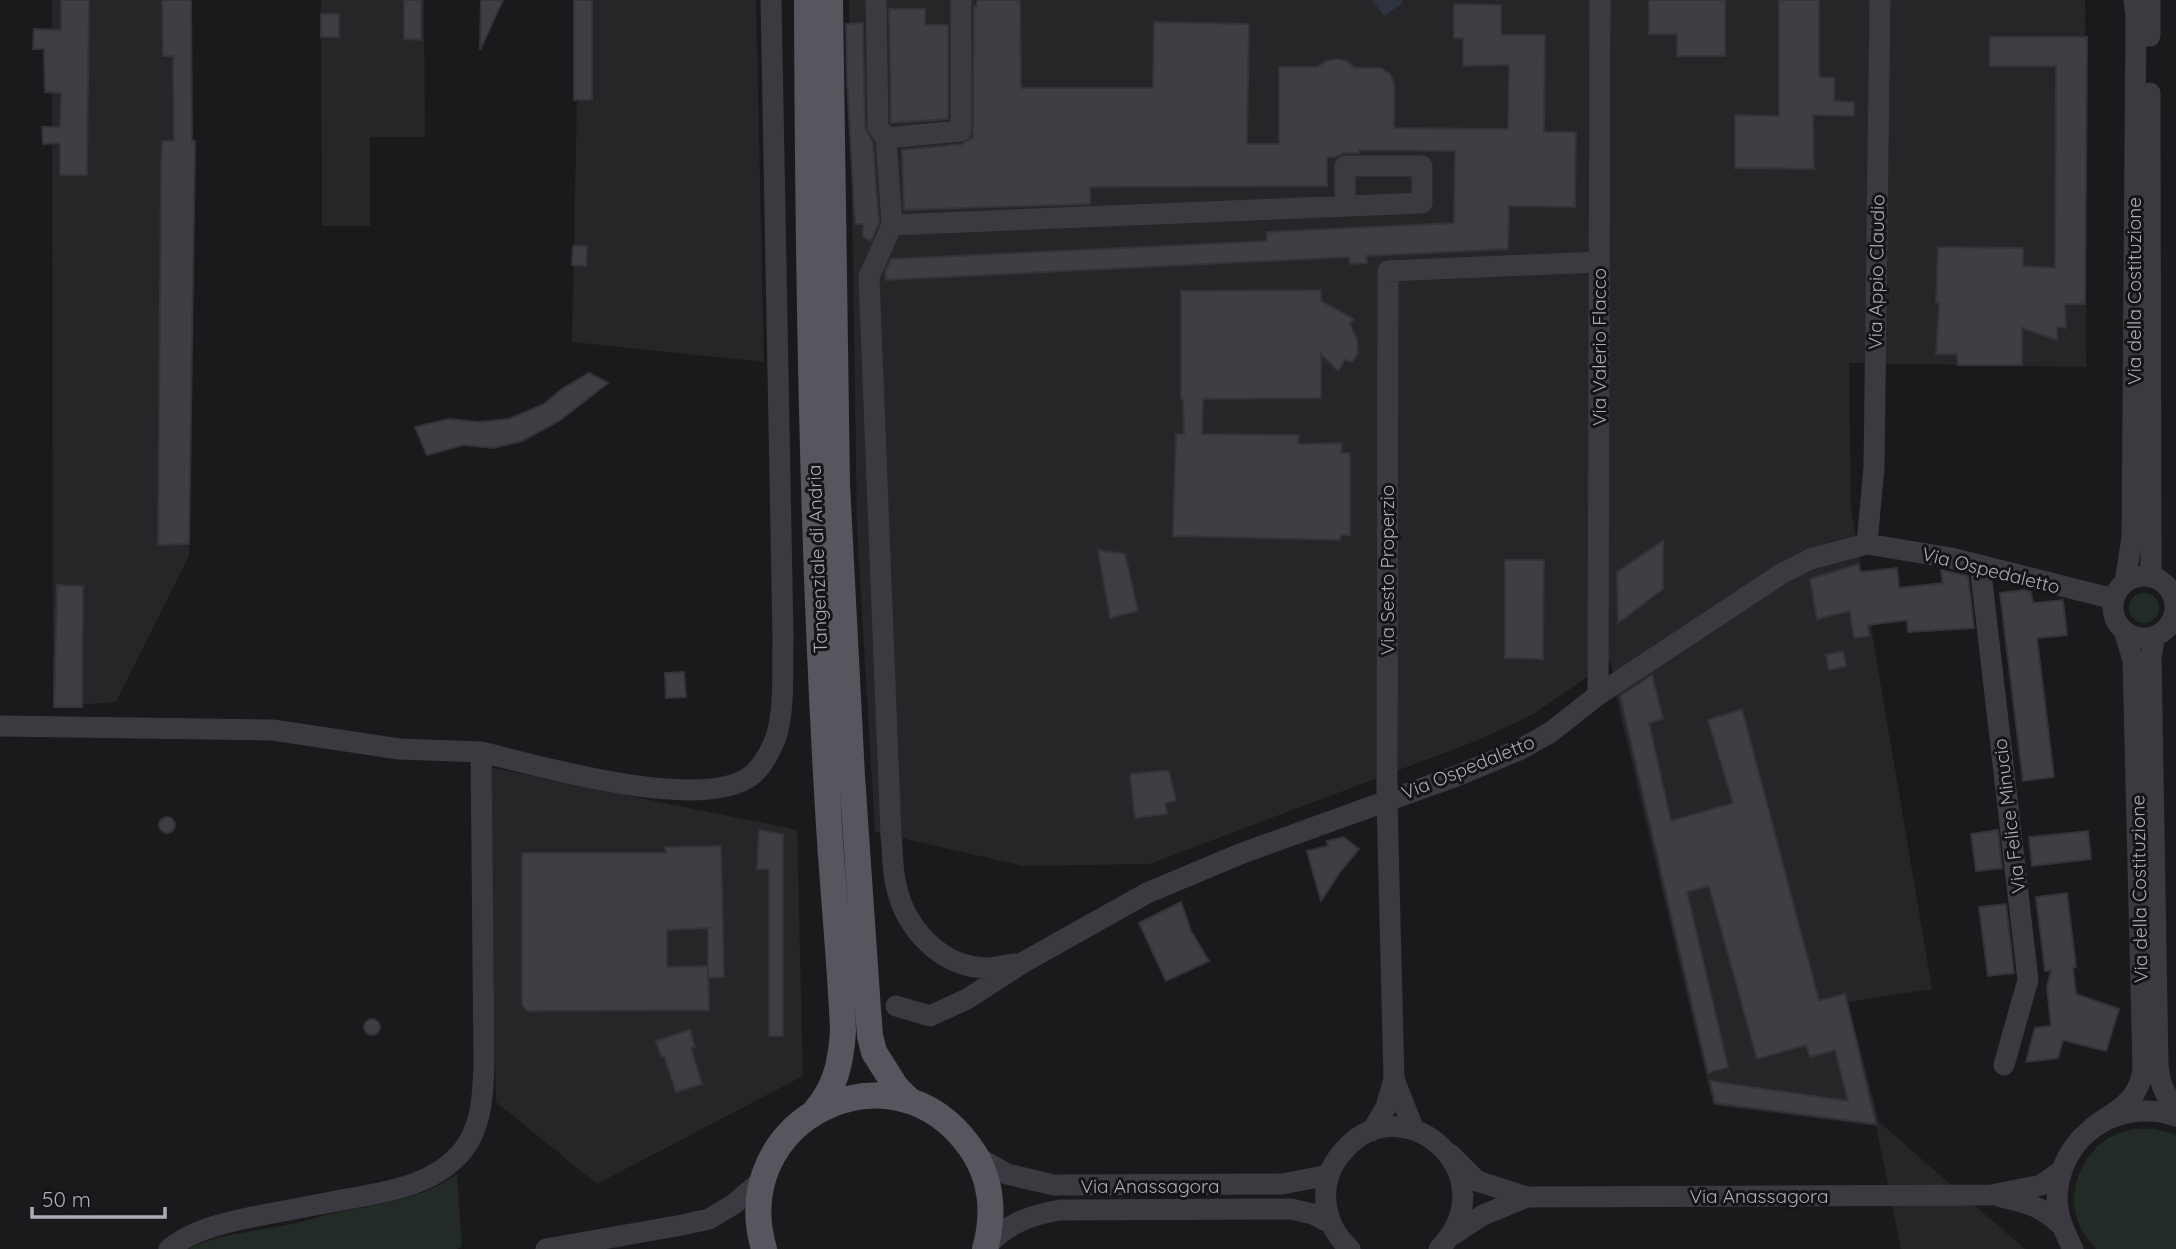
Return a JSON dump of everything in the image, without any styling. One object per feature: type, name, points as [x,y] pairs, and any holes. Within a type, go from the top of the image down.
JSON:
[{"type":"main road","name":"Tangenziale di Andria","points":[[807,0],[808,270],[816,544],[828,811],[843,1031],[836,1077],[825,1099],[815,1111]]},
{"type":"main road","name":"Tangenziale di Andria","points":[[830,0],[837,484],[866,982],[870,1036],[874,1052],[891,1081],[909,1100]]},
{"type":"main road","name":"Tangenziale di Andria","points":[[764,1249],[759,1232],[757,1207],[761,1181],[769,1160],[781,1141],[797,1124],[815,1111],[837,1101],[861,1096],[909,1100],[936,1113],[960,1132],[977,1157],[986,1178],[991,1224],[986,1248]]},
{"type":"street","points":[[0,726],[273,730],[399,750],[481,752],[639,785],[699,791],[725,787],[751,775],[764,760],[777,735],[781,709],[783,638],[771,0]]},
{"type":"street","points":[[876,0],[878,127],[886,138],[892,225],[869,276],[891,836],[896,885],[910,923],[933,950],[961,963],[987,968],[1024,962]]},
{"type":"street","points":[[886,138],[961,131],[961,0]]},
{"type":"street","name":"Via Valerio Flacco","points":[[1598,695],[1600,0]]},
{"type":"street","name":"Via Appio Claudio","points":[[1867,544],[1874,467],[1880,0]]},
{"type":"street","name":"Via della Costituzione","points":[[2073,1249],[2061,1225],[2057,1199],[2061,1171],[2074,1146],[2094,1126],[2126,1105],[2137,1091],[2143,1069],[2133,660],[2124,631],[2113,613],[2132,537],[2134,0]]},
{"type":"street","name":"Via della Costituzione","points":[[2150,0],[2151,577]]},
{"type":"street","points":[[892,225],[1345,205]]},
{"type":"street","name":"Via Sesto Properzio","points":[[1372,1130],[1386,1107],[1394,1079],[1387,801],[1388,271],[1599,262]]},
{"type":"street","name":"Via Ospedaletto","points":[[896,1006],[930,1016],[967,999],[1024,962],[1147,893],[1240,855],[1520,750],[1551,732],[1598,695],[1781,574],[1810,559],[1867,544],[2120,590]]},
{"type":"street","name":"Via Felice Minucio","points":[[1980,565],[2028,980],[2004,1065]]},
{"type":"street","points":[[2120,590],[2138,576],[2151,577],[2165,584],[2174,602],[2175,613],[2169,625],[2155,636],[2141,638],[2124,631]]},
{"type":"street","name":"Via della Costituzione","points":[[2155,636],[2151,656],[2158,1065],[2160,1082],[2166,1097],[2176,1108]]},
{"type":"street","points":[[169,1249],[188,1236],[239,1220],[369,1195],[421,1181],[446,1166],[468,1142],[480,1111],[484,1065],[481,752]]},
{"type":"street","name":"Via Sesto Properzio","points":[[1394,1079],[1414,1130]]},
{"type":"street","name":"Via della Costituzione","points":[[2094,1126],[2119,1114],[2140,1110],[2162,1111],[2176,1116]]},
{"type":"street","points":[[1350,1249],[1330,1223],[1325,1191],[1338,1156],[1353,1141],[1372,1130],[1393,1127],[1414,1130]]},
{"type":"street","name":"Via Anassagora","points":[[1414,1130],[1434,1139],[1477,1181],[1527,1197],[1991,1195],[2041,1185],[2061,1171]]},
{"type":"street","points":[[1445,1243],[1461,1216],[1464,1194],[1460,1173],[1450,1154]]},
{"type":"street","name":"Via Anassagora","points":[[977,1157],[1007,1174],[1055,1185],[1261,1185],[1329,1175]]},
{"type":"street","points":[[546,1249],[709,1219],[734,1204],[761,1181]]},
{"type":"street","name":"Via Anassagora","points":[[1991,1195],[2031,1203],[2061,1225]]},
{"type":"street","name":"Via Anassagora","points":[[1445,1243],[1483,1215],[1527,1197]]},
{"type":"street","name":"Via Anassagora","points":[[986,1248],[995,1237],[1017,1222],[1030,1216],[1060,1210],[1292,1209],[1313,1213],[1330,1223]]},
{"type":"shaded area","points":[[52,0],[187,0],[189,556],[116,702],[53,707]]},
{"type":"shaded area","points":[[321,0],[424,0],[425,137],[370,137],[370,226],[322,226]]},
{"type":"shaded area","points":[[579,0],[756,0],[764,362],[572,342]]},
{"type":"shaded area","points":[[849,0],[2085,0],[2086,367],[1849,363],[1851,508],[1932,989],[1848,1002],[1879,1122],[2025,1249],[1901,1249],[1876,1126],[1713,1105],[1616,696],[1611,661],[1532,715],[1476,741],[1149,864],[1023,866],[875,832],[857,528]]},
{"type":"shaded area","points":[[2144,593],[2155,597],[2159,608],[2155,619],[2144,623],[2133,619],[2129,608],[2133,597]]},
{"type":"shaded area","points":[[489,767],[797,830],[803,1076],[597,1184],[496,1102]]},
{"type":"shaded area","points":[[2133,1129],[2156,1129],[2176,1135],[2176,1249],[2096,1249],[2084,1234],[2076,1216],[2074,1193],[2087,1160],[2102,1142]]},
{"type":"shaded area","points":[[457,1174],[462,1246],[457,1249],[188,1249],[224,1236],[398,1200],[429,1190]]},
{"type":"water","points":[[1372,0],[1401,0],[1403,3],[1384,16]]},
{"type":"building","points":[[61,0],[89,0],[87,175],[60,175],[60,143],[43,144],[42,127],[60,127],[61,93],[45,92],[44,49],[33,49],[34,29],[61,30]]},
{"type":"building","points":[[162,0],[191,0],[192,141],[195,141],[189,544],[158,545],[161,166],[162,141],[174,141],[173,56],[163,56]]},
{"type":"building","points":[[404,0],[421,0],[421,40],[404,39]]},
{"type":"building","points":[[481,0],[503,0],[480,50]]},
{"type":"building","points":[[574,0],[592,0],[592,100],[574,100]]},
{"type":"building","points":[[977,0],[1020,0],[1021,88],[1153,88],[1154,22],[1249,24],[1247,144],[1279,144],[1279,67],[1317,67],[1336,59],[1347,61],[1355,68],[1381,68],[1390,74],[1394,83],[1394,128],[1508,129],[1509,65],[1463,66],[1463,38],[1454,38],[1454,4],[1501,5],[1501,35],[1545,35],[1544,132],[1576,132],[1575,207],[1509,206],[1508,249],[1366,256],[1367,263],[1350,264],[1349,257],[886,280],[885,272],[891,259],[1267,241],[1267,232],[1454,223],[1455,151],[1359,150],[1359,153],[1327,157],[1327,186],[1090,187],[1090,204],[904,210],[902,150],[962,144],[973,137],[974,6],[977,7]]},
{"type":"building","points":[[1649,0],[1725,0],[1725,56],[1677,56],[1677,34],[1649,34]]},
{"type":"building","points":[[1779,0],[1819,0],[1819,77],[1834,78],[1834,101],[1854,102],[1854,116],[1813,115],[1814,169],[1735,168],[1735,115],[1779,116]]},
{"type":"building","points":[[889,9],[925,9],[925,25],[948,25],[948,119],[891,123]]},
{"type":"building","points":[[321,14],[339,14],[339,37],[321,37]]},
{"type":"building","points":[[863,23],[865,127],[873,143],[879,223],[871,241],[863,237],[863,224],[855,224],[847,80],[846,24]]},
{"type":"building","points":[[1990,37],[2087,37],[2085,304],[2065,304],[2066,328],[2057,327],[2057,340],[2022,328],[2022,365],[1958,365],[1957,354],[1936,354],[1938,247],[2023,248],[2023,266],[2055,268],[2056,66],[1990,66]]},
{"type":"building","points":[[573,246],[587,246],[586,266],[572,265]]},
{"type":"building","points":[[1321,290],[1321,301],[1354,319],[1350,324],[1357,340],[1358,353],[1352,362],[1345,360],[1338,371],[1321,354],[1321,398],[1203,399],[1202,434],[1299,435],[1298,444],[1342,443],[1341,453],[1350,453],[1350,535],[1340,535],[1340,540],[1173,536],[1176,434],[1184,434],[1181,399],[1181,291]]},
{"type":"building","points":[[589,373],[608,383],[559,421],[522,441],[493,448],[463,445],[427,455],[415,427],[449,419],[478,422],[509,419],[544,404],[562,389]]},
{"type":"building","points":[[1663,541],[1663,589],[1618,623],[1617,572]]},
{"type":"building","points":[[1098,550],[1125,554],[1138,611],[1110,618]]},
{"type":"building","points":[[1505,560],[1544,560],[1543,659],[1505,658]]},
{"type":"building","points":[[1859,564],[1860,572],[1897,568],[1899,588],[1943,583],[1941,570],[1968,576],[1974,628],[1908,632],[1907,620],[1868,625],[1869,636],[1854,638],[1850,611],[1817,619],[1810,579]]},
{"type":"building","points":[[57,585],[83,586],[82,707],[54,707]]},
{"type":"building","points":[[2024,590],[2031,592],[2033,603],[2063,600],[2067,635],[2037,638],[2054,777],[2023,781],[2000,593]]},
{"type":"building","points":[[1843,651],[1846,666],[1829,670],[1826,655]]},
{"type":"building","points":[[684,672],[686,697],[666,698],[665,673]]},
{"type":"building","points":[[1652,675],[1663,719],[1649,723],[1671,821],[1733,803],[1708,720],[1742,709],[1819,1001],[1845,994],[1876,1124],[1715,1103],[1710,1081],[1848,1101],[1835,1050],[1810,1057],[1806,1045],[1757,1059],[1709,886],[1687,892],[1728,1067],[1708,1073],[1620,696]]},
{"type":"building","points":[[1169,771],[1176,801],[1165,803],[1167,814],[1135,818],[1130,774]]},
{"type":"building","points":[[167,817],[173,819],[173,831],[167,833],[161,831],[159,825],[161,819]]},
{"type":"building","points":[[759,830],[783,834],[783,1036],[769,1036],[769,869],[757,869]]},
{"type":"building","points":[[1998,830],[2002,868],[1976,871],[1971,834]]},
{"type":"building","points":[[2088,831],[2091,859],[2032,866],[2029,837]]},
{"type":"building","points":[[1343,837],[1359,849],[1321,901],[1307,851],[1328,846],[1327,841]]},
{"type":"building","points":[[721,846],[724,977],[708,978],[709,1010],[527,1011],[522,1005],[522,853],[666,853],[665,847]],"holes":[[[708,928],[708,966],[667,967],[667,930]]]},
{"type":"building","points":[[2067,893],[2076,967],[2073,968],[2076,994],[2119,1009],[2106,1051],[2063,1040],[2058,1058],[2026,1062],[2035,1028],[2051,1026],[2047,987],[2051,970],[2045,971],[2036,897]]},
{"type":"building","points":[[1181,902],[1191,931],[1209,961],[1166,981],[1139,923]]},
{"type":"building","points":[[2006,904],[2014,973],[1988,976],[1979,907]]},
{"type":"building","points":[[372,1019],[378,1021],[378,1033],[372,1035],[366,1033],[364,1027],[366,1021]]},
{"type":"building","points":[[690,1030],[695,1047],[691,1048],[702,1084],[676,1092],[656,1041]]}]
